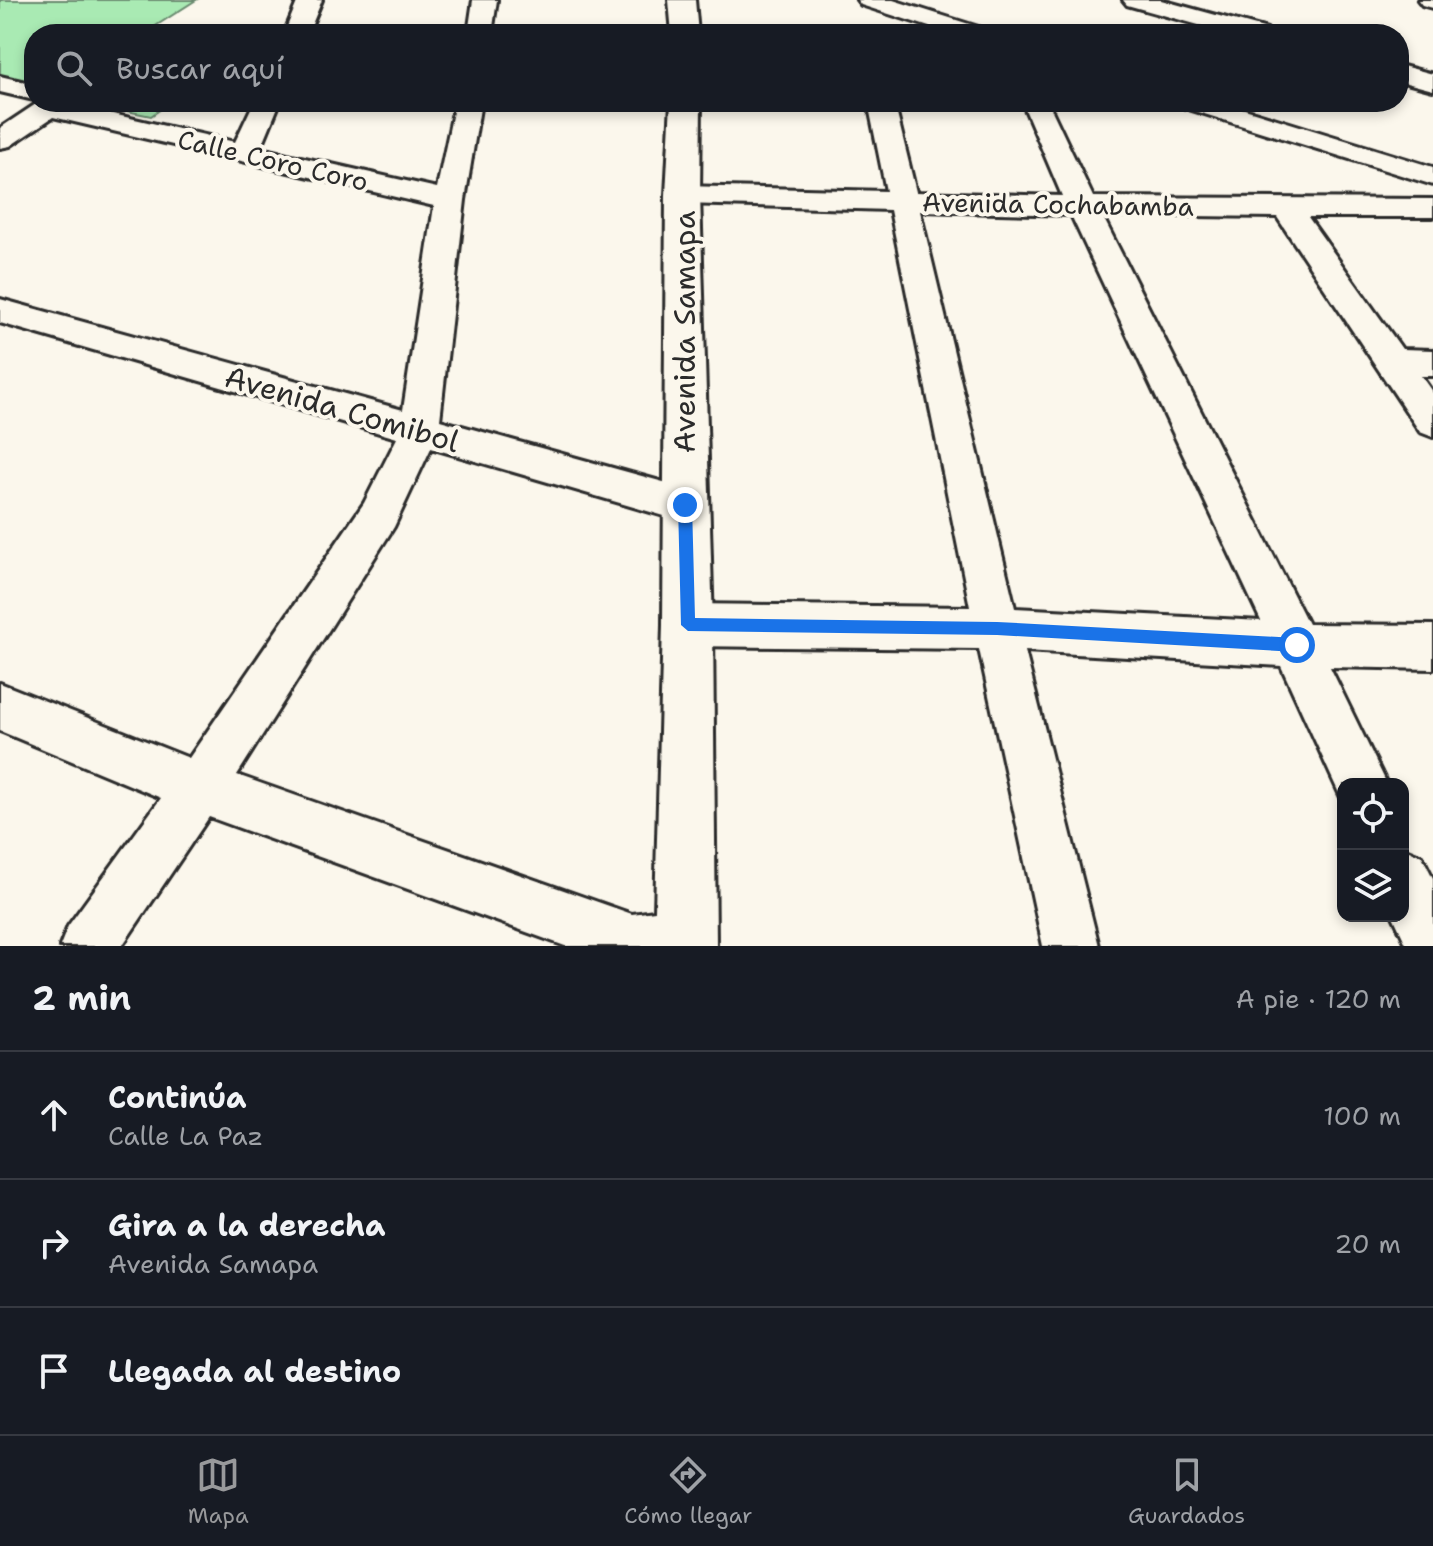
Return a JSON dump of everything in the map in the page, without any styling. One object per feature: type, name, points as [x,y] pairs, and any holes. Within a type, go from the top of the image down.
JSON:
[{"type":"street","points":[[300,24],[310,0]]},
{"type":"street","points":[[481,24],[485,0]]},
{"type":"street","points":[[682,0],[684,24]]},
{"type":"street","points":[[869,0],[945,24]]},
{"type":"street","points":[[1135,0],[1222,24]]},
{"type":"street","points":[[1409,66],[1433,67]]},
{"type":"street","points":[[1409,76],[1433,82]]},
{"type":"street","name":"Calle Coro Coro","points":[[0,84],[24,93]]},
{"type":"street","points":[[0,140],[34,112]]},
{"type":"street","name":"Calle Coro Coro","points":[[88,112],[244,154],[450,200]]},
{"type":"street","points":[[244,154],[263,112]]},
{"type":"street","points":[[88,946],[199,788],[379,515],[419,432],[450,200],[466,112]]},
{"type":"street","name":"Avenida Samapa","points":[[685,940],[688,625],[683,195],[686,112]]},
{"type":"street","points":[[883,112],[900,200],[1071,946]]},
{"type":"street","points":[[1039,112],[1080,206],[1297,645],[1358,778]]},
{"type":"street","points":[[1226,112],[1433,176]]},
{"type":"street","name":"Avenida Cochabamba","points":[[683,195],[1080,206],[1433,208]]},
{"type":"street","points":[[1286,207],[1433,422]]},
{"type":"street","name":"Avenida Comibol","points":[[0,311],[685,505]]},
{"type":"street","points":[[1391,362],[1433,363]]},
{"type":"street","points":[[688,625],[997,628],[1297,645],[1433,647]]},
{"type":"street","points":[[0,707],[199,788],[632,942],[685,940]]},
{"type":"street","points":[[1409,888],[1433,940]]},
{"type":"green space","points":[[0,0],[196,0],[159,24],[24,24],[24,80],[0,75]]},
{"type":"green space","points":[[131,112],[157,112],[151,116]]},
{"type":"route","points":[[685,505],[688,625],[997,628],[1297,645]]}]
